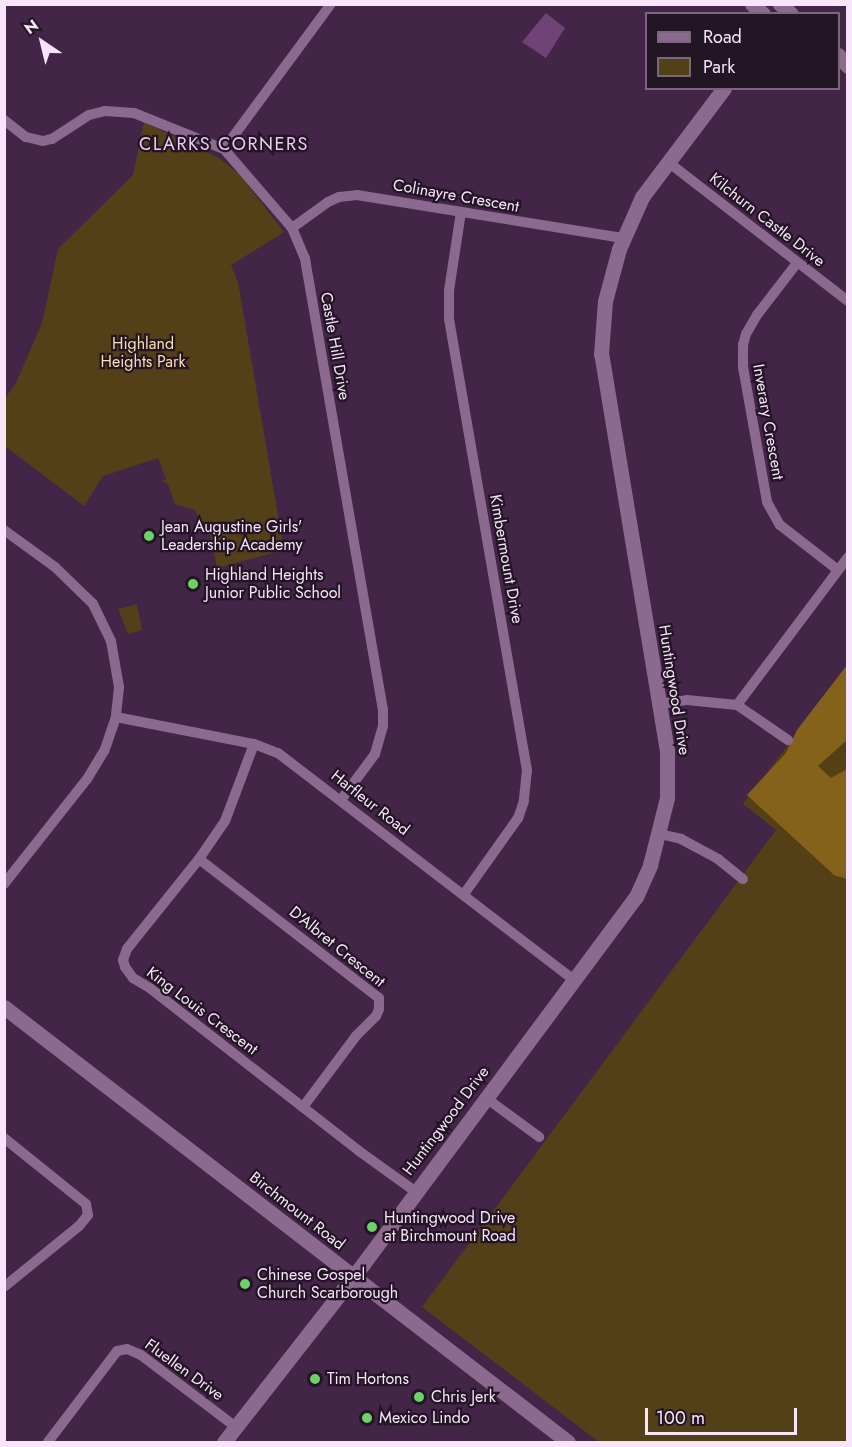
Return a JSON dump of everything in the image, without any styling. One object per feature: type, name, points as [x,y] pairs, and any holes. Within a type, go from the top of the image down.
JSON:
[{"type":"street","points":[[224,149],[331,4]]},
{"type":"street","name":"Huntingwood Drive","points":[[224,1443],[353,1277],[636,897],[660,834],[667,798],[667,751],[601,354],[605,301],[624,238],[642,197],[722,90]]},
{"type":"street","name":"Castle Hill Drive","points":[[4,120],[26,137],[43,141],[52,139],[89,115],[120,111],[134,113],[224,149],[292,228],[306,267],[383,709],[383,726],[375,754],[341,800]]},
{"type":"street","name":"Kilchurn Castle Drive","points":[[668,162],[848,301]]},
{"type":"street","name":"Colinayre Crescent","points":[[292,228],[328,202],[339,197],[357,195],[624,238]]},
{"type":"street","name":"Kimbermount Drive","points":[[461,212],[449,290],[449,320],[527,770],[524,801],[518,818],[464,894]]},
{"type":"street","name":"Inverary Crescent","points":[[797,263],[757,315],[746,334],[743,345],[743,367],[767,502],[780,525],[838,570]]},
{"type":"street","points":[[4,530],[75,584],[97,611],[107,630],[117,664],[119,687],[116,717],[104,751],[87,779],[6,880]]},
{"type":"street","points":[[737,705],[848,557]]},
{"type":"street","points":[[659,704],[687,700],[737,705],[788,740]]},
{"type":"street","name":"Harfleur Road","points":[[116,717],[270,749],[289,760],[574,980]]},
{"type":"street","name":"King Louis Crescent","points":[[254,744],[225,821],[200,859],[127,949],[123,960],[126,971],[416,1192]]},
{"type":"street","points":[[660,834],[681,839],[718,859],[743,879]]},
{"type":"street","name":"D'Albret Crescent","points":[[200,859],[379,998],[379,1009],[376,1016],[356,1036],[303,1107]]},
{"type":"street","name":"Birchmount Road","points":[[4,1007],[568,1443]]},
{"type":"street","points":[[486,1098],[539,1137]]},
{"type":"street","points":[[4,1138],[86,1204],[88,1215],[4,1287]]},
{"type":"street","name":"Fluellen Drive","points":[[48,1443],[117,1352],[127,1349],[141,1355],[236,1427]]},
{"type":"green space","name":"Highland Heights Park","points":[[144,122],[219,158],[241,176],[284,232],[231,265],[238,282],[284,550],[217,568],[208,525],[202,524],[195,510],[175,504],[168,484],[162,481],[166,479],[158,458],[103,476],[84,506],[5,446],[4,400],[16,383],[42,323],[58,249],[133,175]]},
{"type":"green space","points":[[137,604],[142,630],[128,634],[118,609]]},
{"type":"green space","points":[[847,668],[847,1442],[599,1442],[422,1307],[776,830],[743,804]]},
{"type":"shaded area","points":[[546,13],[565,28],[546,58],[522,42]]},
{"type":"shaded area","points":[[847,665],[847,740],[818,766],[831,778],[847,769],[847,879],[834,875],[747,795],[786,753],[797,730]]},
{"type":"place","name":"Jean Augustine Girls' Leadership Academy","points":[[149,536]]},
{"type":"place","name":"Highland Heights Junior Public School","points":[[193,584]]},
{"type":"place","name":"Huntingwood Drive at Birchmount Road","points":[[372,1227]]},
{"type":"place","name":"Chinese Gospel Church Scarborough","points":[[245,1284]]},
{"type":"place","name":"Tim Hortons","points":[[315,1379]]},
{"type":"place","name":"Chris Jerk","points":[[419,1397]]},
{"type":"place","name":"Mexico Lindo","points":[[367,1418]]},
{"type":"district","name":"CLARKS CORNERS","points":[[224,144]]}]
